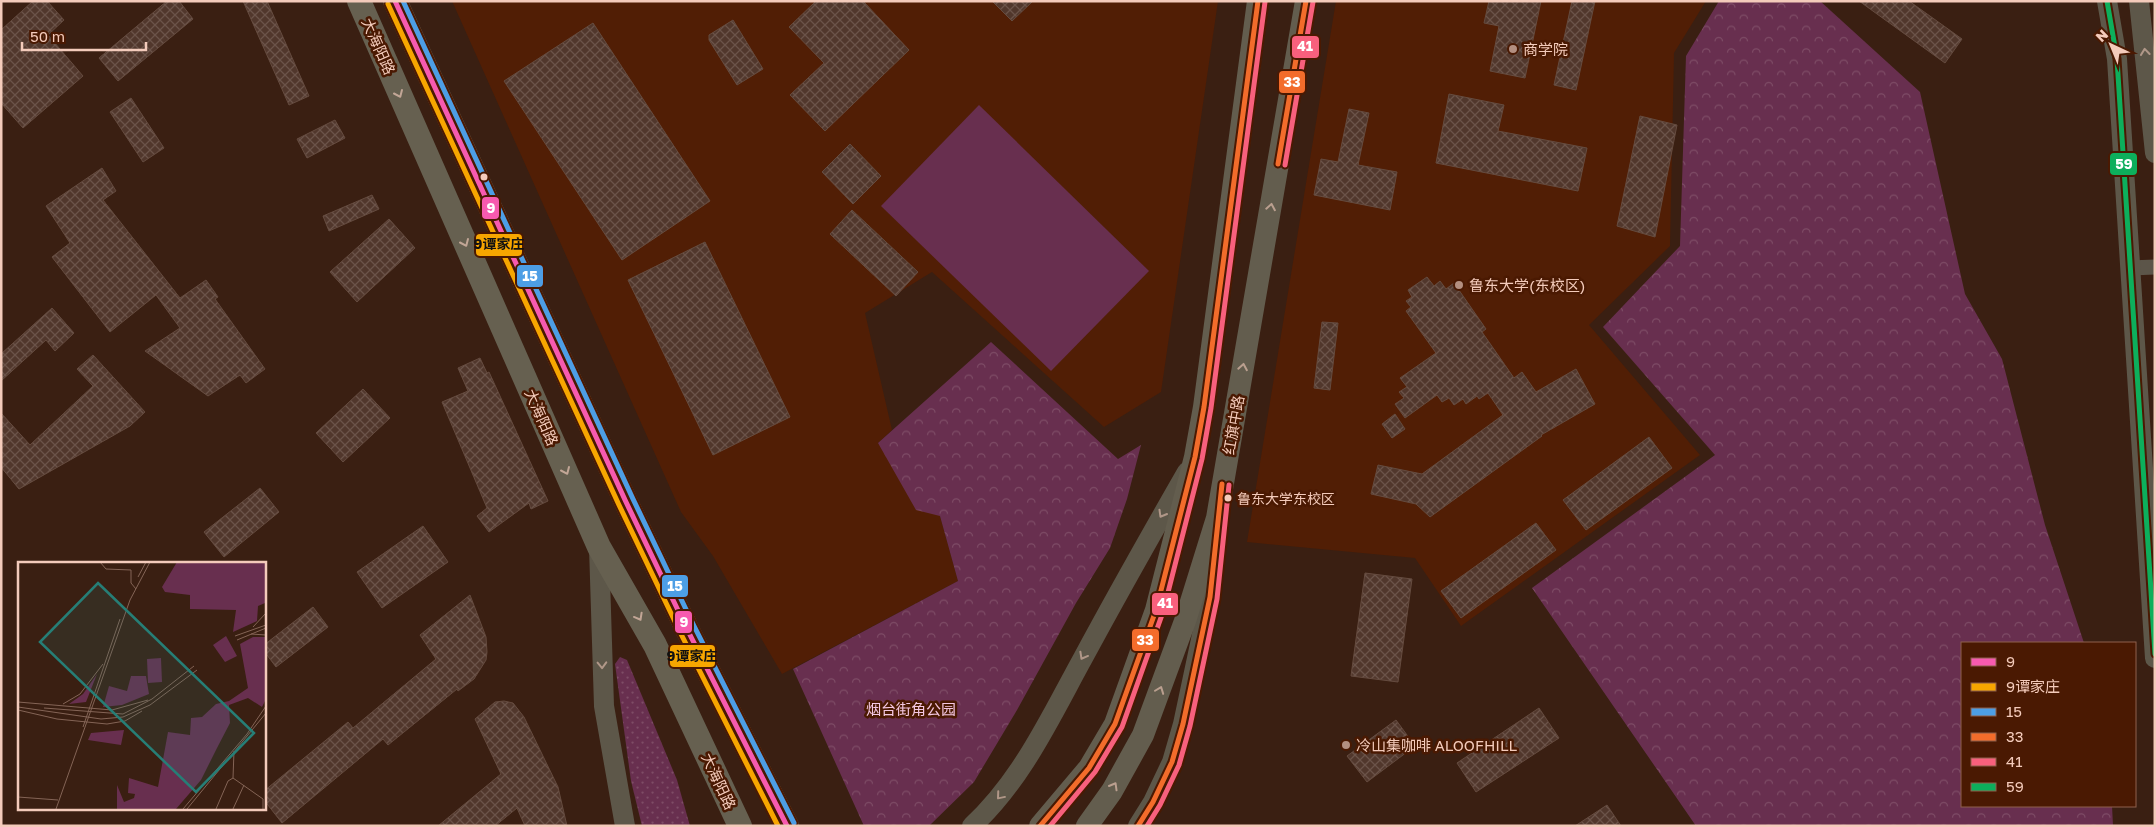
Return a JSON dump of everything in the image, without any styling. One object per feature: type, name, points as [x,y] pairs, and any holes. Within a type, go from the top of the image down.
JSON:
[{"type":"highway","name":"大海阳路","points":[[359,1],[599,547],[655,645],[740,826]]},
{"type":"highway","points":[[394,1],[654,561],[787,826]]},
{"type":"main road","points":[[1040,826],[1089,768],[1115,724],[1156,610],[1195,457],[1205,397],[1258,1]]},
{"type":"main road","name":"红旗中路","points":[[1087,826],[1112,791],[1143,735],[1186,621],[1216,518],[1306,1]]},
{"type":"main road","points":[[2107,1],[2117,59],[2155,658]]},
{"type":"main road","points":[[2138,1],[2155,153]]},
{"type":"main road","points":[[972,826],[1001,795],[1047,724],[1195,457]]},
{"type":"main road","points":[[1138,826],[1153,802],[1172,762],[1183,724],[1210,597],[1216,518]]},
{"type":"main road","points":[[599,547],[604,706],[625,826]]},
{"type":"street","points":[[2130,268],[2155,267]]},
{"type":"shaded area","points":[[452,1],[1218,1],[1161,392],[1104,427],[932,272],[865,313],[892,430],[878,443],[940,516],[958,581],[782,674],[713,556],[681,512]]},
{"type":"shaded area","name":"鲁东大学(东校区)","points":[[1336,1],[1706,1],[1674,53],[1670,246],[1589,325],[1700,455],[1461,626],[1415,558],[1247,542]]},
{"type":"green space","points":[[1719,1],[1820,1],[1920,92],[1965,294],[2002,359],[2045,525],[2084,642],[1961,642],[1961,807],[2112,807],[2113,826],[1696,826],[1532,588],[1715,455],[1603,327],[1680,246],[1686,56]]},
{"type":"green space","points":[[979,105],[1149,271],[1051,371],[881,206]]},
{"type":"green space","name":"烟台街角公园","points":[[991,342],[1118,459],[1141,445],[1127,499],[1110,548],[1076,603],[1017,710],[974,782],[929,826],[864,826],[793,669],[958,581],[940,516],[916,510],[878,443]]},
{"type":"green space","points":[[620,657],[627,660],[677,780],[690,826],[642,826],[631,781],[615,664]]},
{"type":"building","points":[[33,1],[47,1],[64,20],[48,35],[83,76],[23,128],[1,103],[1,30]]},
{"type":"building","points":[[167,1],[179,1],[193,19],[118,81],[99,58]]},
{"type":"building","points":[[243,1],[267,1],[309,96],[289,105]]},
{"type":"building","points":[[816,1],[863,1],[909,50],[825,131],[790,95],[824,63],[789,27]]},
{"type":"building","points":[[992,1],[1033,1],[1012,21]]},
{"type":"building","name":"商学院","points":[[1489,1],[1541,1],[1525,78],[1490,71],[1499,26],[1484,23]]},
{"type":"building","points":[[1572,1],[1595,1],[1576,90],[1554,85]]},
{"type":"building","points":[[1859,1],[1909,1],[1962,39],[1945,63]]},
{"type":"building","points":[[733,20],[763,69],[737,85],[709,40],[709,35]]},
{"type":"building","points":[[593,23],[710,201],[622,260],[504,81]]},
{"type":"building","points":[[1449,94],[1504,105],[1498,131],[1587,148],[1578,191],[1436,163]]},
{"type":"building","points":[[131,98],[164,148],[143,162],[110,112]]},
{"type":"building","points":[[1349,109],[1369,113],[1358,165],[1397,172],[1390,210],[1314,195],[1321,159],[1338,162]]},
{"type":"building","points":[[1640,116],[1677,125],[1655,237],[1617,226]]},
{"type":"building","points":[[335,120],[345,138],[307,158],[297,139]]},
{"type":"building","points":[[850,144],[881,176],[853,204],[822,172]]},
{"type":"building","points":[[102,168],[116,191],[103,200],[180,298],[206,280],[218,297],[215,299],[265,369],[246,383],[240,375],[208,396],[145,351],[180,328],[156,295],[110,332],[52,257],[70,243],[46,206]]},
{"type":"building","points":[[372,195],[379,209],[329,231],[323,216]]},
{"type":"building","points":[[852,210],[918,272],[896,296],[830,234]]},
{"type":"building","points":[[389,219],[415,248],[357,302],[330,272]]},
{"type":"building","points":[[705,242],[790,417],[713,455],[628,280]]},
{"type":"building","points":[[1427,277],[1434,286],[1440,281],[1446,289],[1454,283],[1486,329],[1482,332],[1514,378],[1522,372],[1536,392],[1576,369],[1595,404],[1541,435],[1430,517],[1416,504],[1371,494],[1378,465],[1422,474],[1503,415],[1488,393],[1479,399],[1477,396],[1466,404],[1463,399],[1454,405],[1449,398],[1442,402],[1437,395],[1405,418],[1395,404],[1404,398],[1399,392],[1407,387],[1400,378],[1436,353],[1406,311],[1411,307],[1406,301],[1412,297],[1408,290]]},
{"type":"building","points":[[52,308],[74,333],[55,351],[46,340],[1,381],[1,354]]},
{"type":"building","points":[[1322,322],[1338,323],[1330,390],[1314,388]]},
{"type":"building","points":[[93,355],[145,412],[130,426],[19,489],[1,467],[1,413],[30,445],[93,386],[77,369]]},
{"type":"building","points":[[480,358],[487,373],[489,372],[548,501],[531,509],[529,503],[489,532],[477,516],[487,508],[442,402],[468,391],[458,368]]},
{"type":"building","points":[[363,389],[390,418],[343,462],[316,433]]},
{"type":"building","points":[[1395,414],[1405,429],[1392,438],[1382,424]]},
{"type":"building","points":[[1649,437],[1672,468],[1586,530],[1563,500]]},
{"type":"building","points":[[260,488],[279,512],[224,557],[204,532]]},
{"type":"building","points":[[1536,523],[1556,550],[1461,618],[1441,591]]},
{"type":"building","points":[[423,526],[448,562],[382,608],[357,572]]},
{"type":"building","points":[[1365,573],[1412,579],[1398,682],[1351,676]]},
{"type":"building","points":[[470,595],[486,637],[486,660],[474,679],[458,691],[457,689],[388,745],[383,739],[282,823],[265,801],[265,790],[348,722],[353,728],[436,659],[420,635]]},
{"type":"building","points":[[313,607],[328,627],[276,667],[265,652],[265,644]]},
{"type":"building","points":[[495,702],[513,703],[524,717],[558,787],[567,826],[525,826],[517,808],[495,826],[438,826],[501,774],[475,719]]},
{"type":"building","points":[[1539,708],[1559,738],[1476,792],[1457,763]]},
{"type":"building","points":[[1396,720],[1415,746],[1367,782],[1347,756]]},
{"type":"building","points":[[1607,805],[1621,826],[1575,826]]},
{"type":"transit line","name":"9","points":[[395,1],[626,502],[687,629],[787,826]]},
{"type":"transit line","name":"15","points":[[403,1],[633,499],[694,626],[794,823]]},
{"type":"transit line","name":"33","points":[[1040,826],[1089,768],[1115,724],[1156,610],[1195,457],[1204,407],[1258,1]]},
{"type":"transit line","name":"33","points":[[1278,164],[1306,1]]},
{"type":"transit line","name":"59","points":[[2107,1],[2117,59],[2155,654]]},
{"type":"transit line","name":"41","points":[[1050,826],[1095,772],[1122,727],[1163,612],[1202,459],[1211,408],[1265,2]]},
{"type":"transit line","name":"41","points":[[1285,165],[1313,2]]},
{"type":"transit line","name":"9谭家庄","points":[[388,4],[619,505],[680,632],[778,826]]},
{"type":"transit line","name":"33","points":[[1138,826],[1153,802],[1172,762],[1183,724],[1210,597],[1222,484]]},
{"type":"transit line","name":"41","points":[[1147,826],[1160,805],[1179,765],[1190,726],[1217,599],[1229,485]]},
{"type":"place","name":"商学院","points":[[1513,49]]},
{"type":"place","name":"鲁东大学(东校区)","points":[[1459,285]]},
{"type":"place","name":"鲁东大学东校区","points":[[1228,498]]},
{"type":"place","name":"冷山集咖啡 ALOOFHILL","points":[[1346,745]]}]
